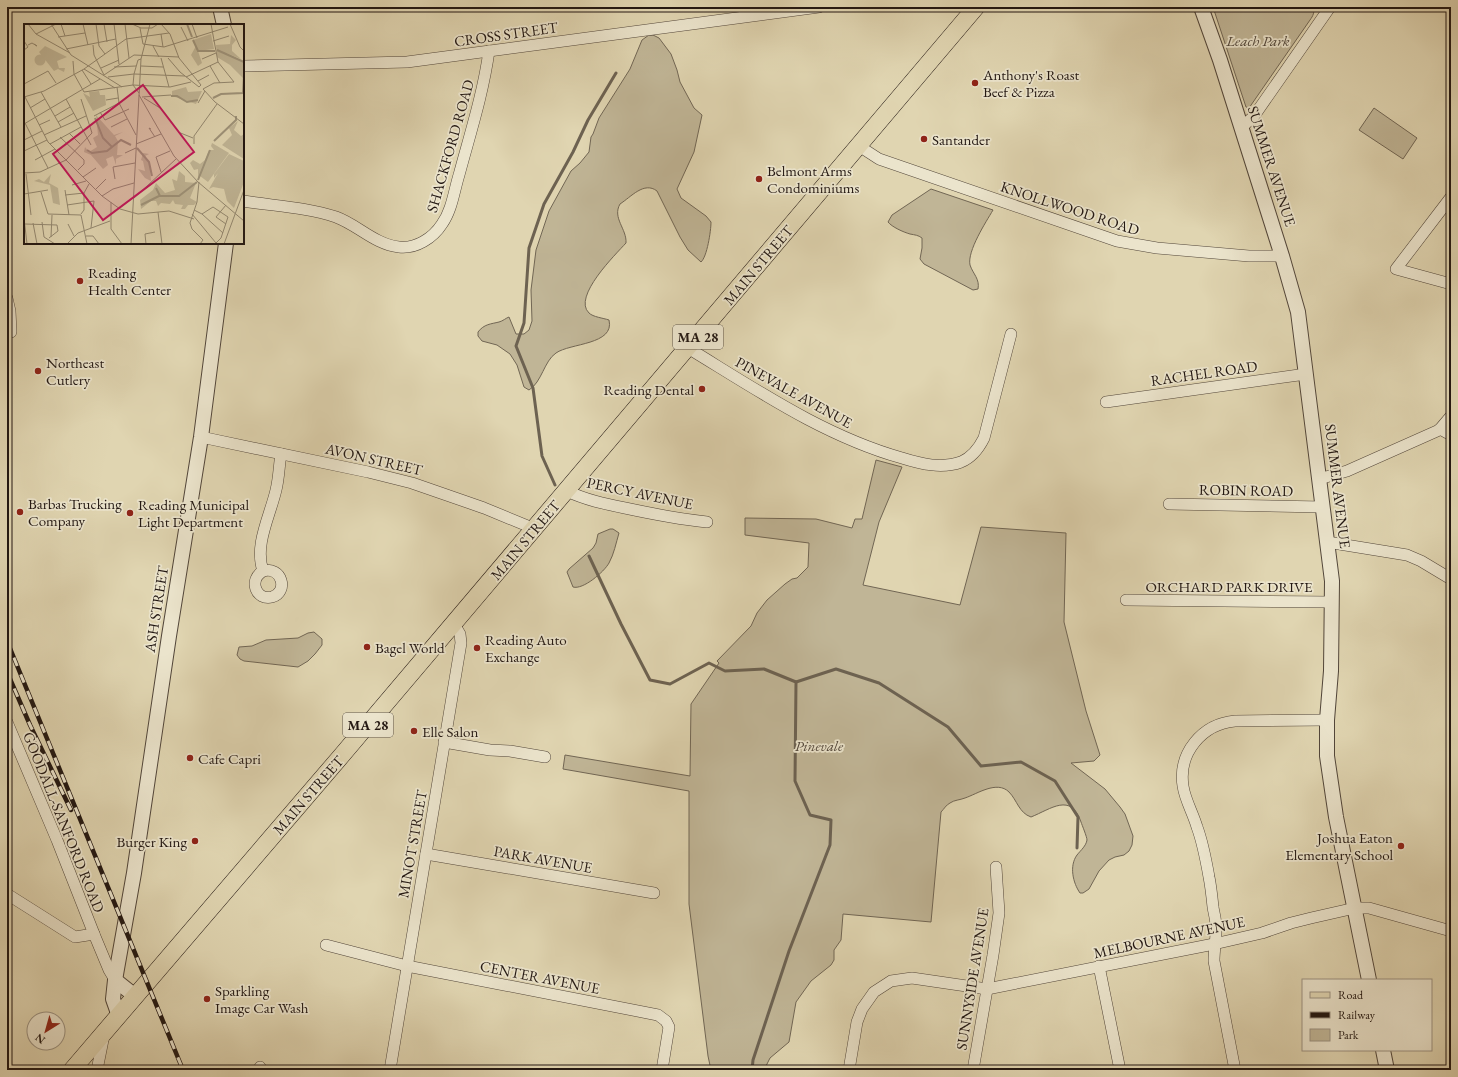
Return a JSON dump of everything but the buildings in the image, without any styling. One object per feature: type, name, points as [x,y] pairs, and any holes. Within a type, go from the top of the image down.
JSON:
[{"type":"main road","name":"MAIN STREET","points":[[72,1070],[454,624],[976,7]]},
{"type":"street","points":[[220,7],[224,24]]},
{"type":"street","name":"CROSS STREET","points":[[244,66],[407,62],[819,7]]},
{"type":"street","name":"SUMMER AVENUE","points":[[1201,7],[1220,60],[1282,256],[1298,312],[1332,581],[1331,671],[1327,720],[1327,756],[1336,817],[1369,979]]},
{"type":"street","points":[[1241,128],[1254,117],[1330,7]]},
{"type":"street","name":"SHACKFORD ROAD","points":[[244,202],[332,216],[346,221],[381,242],[397,247],[415,245],[431,237],[443,223],[450,207],[480,99],[489,51]]},
{"type":"street","name":"KNOLLWOOD ROAD","points":[[859,146],[879,159],[1117,242],[1157,248],[1248,256],[1282,256]]},
{"type":"street","points":[[1451,197],[1396,269],[1451,284]]},
{"type":"street","name":"ASH STREET","points":[[119,1016],[113,998],[115,980],[134,873],[200,437],[226,244]]},
{"type":"street","points":[[7,298],[10,311],[11,332]]},
{"type":"street","name":"PINEVALE AVENUE","points":[[688,348],[832,433],[893,456],[942,466],[961,462],[969,457],[978,449],[984,438],[1011,334]]},
{"type":"street","name":"RACHEL ROAD","points":[[1106,402],[1306,374]]},
{"type":"street","points":[[1320,479],[1347,471],[1440,429],[1451,416]]},
{"type":"street","points":[[1440,429],[1451,435]]},
{"type":"street","name":"AVON STREET","points":[[200,437],[412,483],[477,506],[534,529]]},
{"type":"street","points":[[263,571],[260,560],[263,536],[276,490],[281,454]]},
{"type":"street","name":"PERCY AVENUE","points":[[567,491],[584,499],[606,504],[658,515],[707,522]]},
{"type":"street","name":"ROBIN ROAD","points":[[1169,504],[1322,507]]},
{"type":"street","points":[[1328,542],[1407,555],[1421,561],[1451,579]]},
{"type":"street","name":"ORCHARD PARK DRIVE","points":[[1126,600],[1332,602]]},
{"type":"street","name":"MINOT STREET","points":[[390,1070],[461,644],[460,634],[454,624]]},
{"type":"street","points":[[1235,1070],[1214,961],[1216,929],[1207,864],[1198,828],[1183,787],[1183,770],[1188,752],[1201,735],[1223,723],[1235,721],[1327,720]]},
{"type":"street","name":"GOODALL-SANFORD ROAD","points":[[7,722],[109,970],[115,980]]},
{"type":"street","points":[[444,742],[545,757]]},
{"type":"street","name":"PARK AVENUE","points":[[426,854],[654,893]]},
{"type":"street","name":"SUNNYSIDE AVENUE","points":[[973,1070],[999,914],[996,867]]},
{"type":"street","points":[[7,894],[73,936],[78,938],[94,934]]},
{"type":"street","name":"MELBOURNE AVENUE","points":[[850,1070],[858,1022],[862,1009],[869,998],[885,984],[898,979],[912,978],[987,989],[1214,944],[1262,933],[1291,923],[1355,908],[1369,908],[1451,931]]},
{"type":"street","name":"CENTER AVENUE","points":[[326,945],[407,966],[658,1015],[666,1021],[668,1030],[662,1070]]},
{"type":"street","points":[[1099,966],[1120,1070]]},
{"type":"street","points":[[115,980],[135,996]]},
{"type":"street","points":[[97,1070],[104,1033]]},
{"type":"street","points":[[1383,1051],[1388,1070]]},
{"type":"green space","name":"Leach Park","points":[[1213,7],[1313,7],[1314,9],[1313,15],[1249,108],[1246,107]]},
{"type":"green space","points":[[649,35],[659,38],[671,54],[680,82],[694,108],[702,115],[694,152],[677,189],[681,198],[706,216],[711,222],[707,250],[701,262],[688,250],[657,191],[652,188],[638,191],[620,204],[618,214],[626,238],[626,243],[597,276],[586,297],[585,306],[589,313],[609,320],[609,328],[599,339],[556,353],[549,361],[537,382],[529,390],[524,387],[517,365],[510,354],[497,345],[482,341],[478,336],[478,332],[485,326],[500,322],[509,317],[516,334],[524,334],[529,330],[532,321],[531,290],[536,250],[549,211],[571,171],[589,152],[591,137],[599,118],[630,69],[642,40]]},
{"type":"green space","points":[[1374,108],[1417,138],[1403,159],[1359,130]]},
{"type":"green space","points":[[931,189],[993,210],[971,252],[970,265],[978,282],[978,289],[973,290],[924,264],[920,259],[922,238],[901,231],[888,222],[892,215]]},
{"type":"green space","name":"Pinevale","points":[[876,460],[902,467],[879,522],[863,585],[960,605],[981,527],[1066,533],[1064,622],[1086,711],[1100,755],[1094,761],[1071,763],[1105,789],[1120,807],[1125,814],[1133,836],[1132,845],[1129,851],[1124,855],[1109,860],[1099,871],[1089,889],[1083,893],[1080,893],[1075,884],[1073,864],[1087,840],[1077,813],[1072,807],[1060,805],[1031,817],[1024,813],[1009,792],[999,787],[987,789],[952,802],[941,812],[931,922],[843,914],[841,940],[834,950],[834,960],[831,965],[811,981],[796,1002],[789,1042],[770,1058],[764,1070],[711,1070],[689,904],[689,791],[563,769],[565,755],[690,776],[691,704],[719,663],[717,661],[751,626],[757,613],[767,600],[785,584],[792,579],[797,578],[808,567],[809,543],[745,535],[745,518],[816,519],[852,528],[855,519],[862,519]]},
{"type":"green space","points":[[613,529],[619,533],[614,552],[609,563],[593,580],[582,586],[573,587],[567,572],[593,548],[598,534]]},
{"type":"green space","points":[[314,632],[322,639],[322,645],[308,661],[298,667],[244,661],[237,655],[239,647],[252,646],[266,640],[298,638]]},
{"type":"waterway","points":[[555,485],[542,456],[533,388],[516,346],[524,323],[529,248],[544,204],[573,152],[588,120],[616,73]]},
{"type":"waterway","points":[[589,556],[621,624],[650,680],[670,684],[709,663],[725,671],[764,669],[796,682],[795,781],[810,815],[831,820],[830,845],[789,951],[753,1060],[752,1070]]},
{"type":"waterway","points":[[796,682],[836,669],[879,683],[948,727],[981,766],[1021,762],[1055,781],[1078,817],[1077,848]]},
{"type":"railway","points":[[7,641],[183,1070]]},
{"type":"railway","points":[[7,672],[30,725],[71,810]]},
{"type":"place","name":"Anthony's Roast Beef & Pizza","points":[[975,83]]},
{"type":"place","name":"Santander","points":[[924,139]]},
{"type":"place","name":"Belmont Arms Condominiums","points":[[759,179]]},
{"type":"place","name":"Reading Health Center","points":[[80,281]]},
{"type":"place","name":"Northeast Cutlery","points":[[38,371]]},
{"type":"place","name":"Reading Dental","points":[[702,389]]},
{"type":"place","name":"Barbas Trucking Company","points":[[20,512]]},
{"type":"place","name":"Reading Municipal Light Department","points":[[130,513]]},
{"type":"place","name":"Bagel World","points":[[367,647]]},
{"type":"place","name":"Reading Auto Exchange","points":[[477,648]]},
{"type":"place","name":"Elle Salon","points":[[414,731]]},
{"type":"place","name":"Cafe Capri","points":[[190,758]]},
{"type":"place","name":"Burger King","points":[[195,841]]},
{"type":"place","name":"Joshua Eaton Elementary School","points":[[1401,846]]},
{"type":"place","name":"Sparkling Image Car Wash","points":[[207,999]]}]
